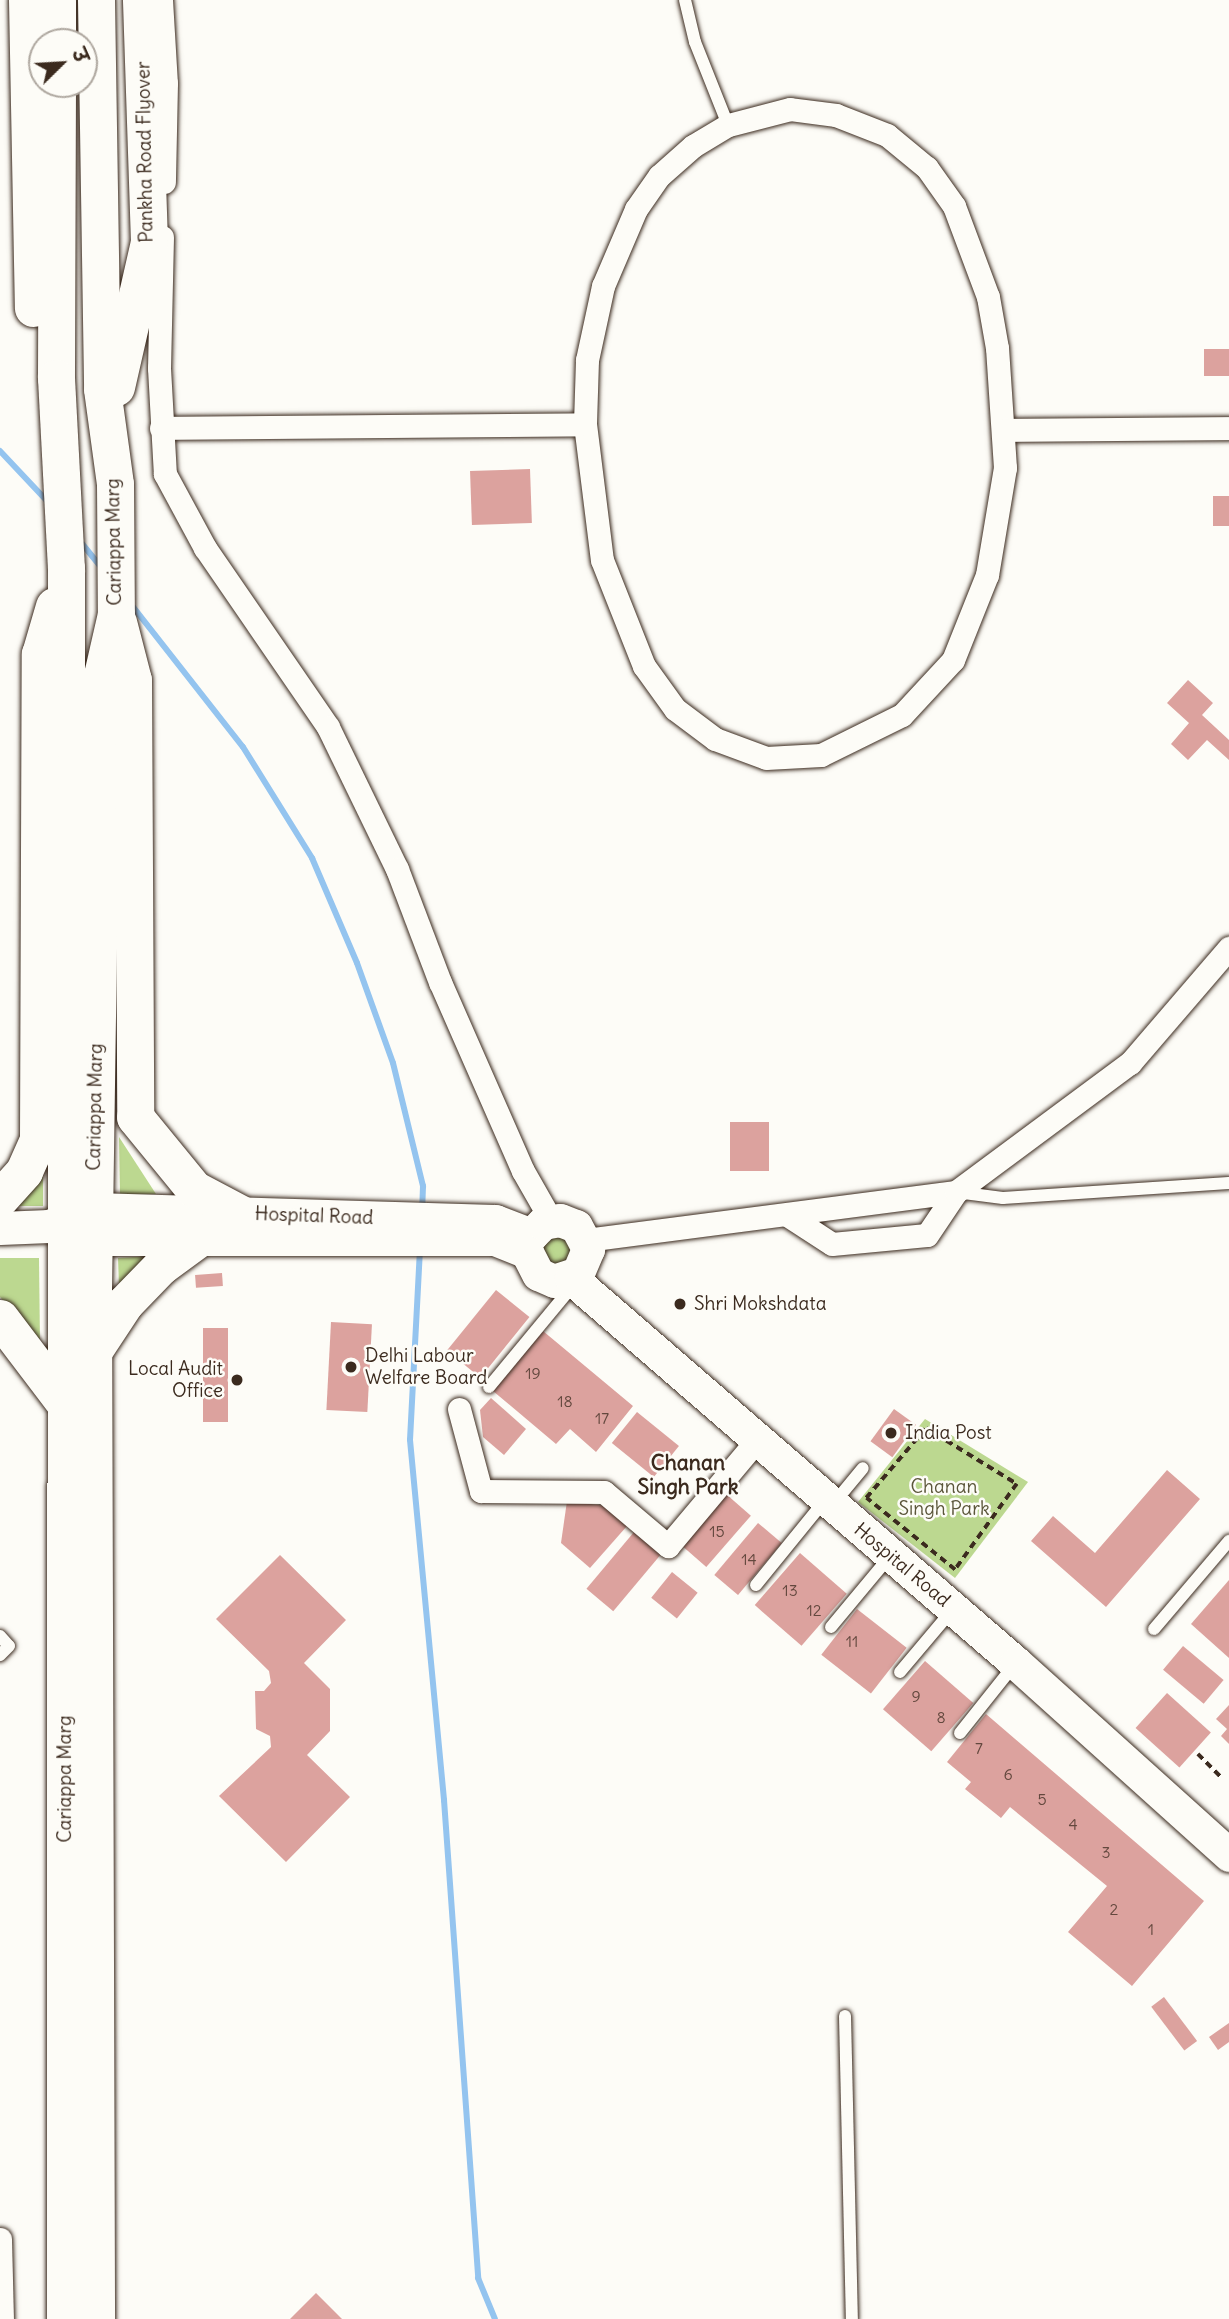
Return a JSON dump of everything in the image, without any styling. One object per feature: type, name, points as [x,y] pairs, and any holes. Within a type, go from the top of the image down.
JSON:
[{"type":"main road","points":[[27,0],[33,302],[37,338],[56,378]]},
{"type":"main road","points":[[57,0],[57,28]]},
{"type":"main road","name":"Cariappa Marg","points":[[96,0],[102,389],[115,484],[116,614],[102,675],[66,1405],[80,1703],[96,2319]]},
{"type":"main road","name":"Pankha Road Flyover","points":[[107,426],[149,242],[141,0]]},
{"type":"main road","name":"Cariappa Marg","points":[[57,98],[56,378],[63,452],[66,568],[74,1226],[94,1350],[80,1703],[65,2319]]},
{"type":"main road","points":[[0,1198],[24,1171],[38,1139],[40,654],[66,568]]},
{"type":"main road","points":[[116,614],[133,681],[135,1117],[194,1189],[241,1214]]},
{"type":"main road","points":[[94,1350],[125,1303],[161,1266],[198,1239]]},
{"type":"main road","points":[[0,1318],[66,1405]]},
{"type":"street","points":[[161,0],[166,83],[161,428],[165,474],[205,548],[334,740],[397,869],[440,982],[523,1171],[536,1236],[538,1275],[554,1281],[573,1280],[587,1258],[586,1240],[569,1222],[536,1236]]},
{"type":"street","points":[[790,109],[836,115],[887,135],[927,168],[954,206],[988,297],[1005,430],[1005,468],[987,575],[953,660],[902,715],[821,755],[766,758],[715,739],[675,709],[644,666],[602,560],[585,424],[587,360],[603,286],[636,209],[659,176],[693,146],[728,125],[790,109]]},
{"type":"street","points":[[161,428],[585,424]]},
{"type":"street","points":[[1005,430],[1229,428]]},
{"type":"street","points":[[789,1216],[832,1244],[927,1235],[956,1192],[1130,1063],[1229,948]]},
{"type":"street","points":[[586,1240],[789,1216],[956,1192]]},
{"type":"street","name":"Hospital Road","points":[[74,1226],[241,1214],[385,1228],[473,1230],[495,1221],[536,1236]]},
{"type":"street","points":[[0,1227],[74,1226]]},
{"type":"street","name":"Hospital Road","points":[[74,1226],[198,1239],[385,1228]]},
{"type":"street","name":"Hospital Road","points":[[573,1280],[756,1441],[1016,1662],[1229,1855]]},
{"type":"street","points":[[459,1409],[481,1491],[604,1492],[668,1546],[756,1441]]},
{"type":"street","points":[[0,2239],[2,2319]]},
{"type":"lane","points":[[685,0],[695,42],[728,125]]},
{"type":"lane","points":[[956,1192],[1003,1198],[1229,1183]]},
{"type":"lane","points":[[489,1387],[573,1280]]},
{"type":"lane","points":[[756,1585],[863,1468]]},
{"type":"lane","points":[[1154,1629],[1229,1541]]},
{"type":"lane","points":[[831,1627],[891,1555]]},
{"type":"lane","points":[[900,1672],[953,1608]]},
{"type":"lane","points":[[0,1636],[9,1646],[0,1655]]},
{"type":"lane","points":[[960,1733],[1016,1662]]},
{"type":"lane","points":[[845,2016],[852,2319]]},
{"type":"path","points":[[926,1428],[1017,1484],[955,1570],[950,1566],[866,1499],[926,1428]]},
{"type":"path","points":[[1198,1754],[1222,1778]]},
{"type":"green space","points":[[119,1137],[156,1194],[120,1195]]},
{"type":"green space","points":[[43,1168],[43,1206],[16,1206]]},
{"type":"green space","points":[[556,1237],[566,1241],[570,1251],[566,1261],[556,1265],[546,1261],[542,1251],[546,1241]]},
{"type":"green space","points":[[151,1256],[119,1286],[118,1258]]},
{"type":"green space","points":[[0,1258],[39,1258],[40,1344],[0,1297]]},
{"type":"green space","name":"Chanan Singh Park","points":[[925,1419],[1028,1482],[955,1578],[858,1502]]},
{"type":"building","points":[[1204,349],[1229,349],[1229,376],[1204,376]]},
{"type":"building","points":[[530,469],[532,523],[472,525],[470,471]]},
{"type":"building","points":[[1213,496],[1229,496],[1229,526],[1213,526]]},
{"type":"building","points":[[1188,680],[1213,703],[1202,715],[1229,740],[1229,760],[1207,740],[1188,760],[1171,744],[1189,723],[1167,703]]},
{"type":"building","points":[[730,1122],[769,1122],[769,1171],[730,1171]]},
{"type":"building","points":[[222,1273],[223,1286],[196,1288],[195,1275]]},
{"type":"building","points":[[496,1290],[529,1317],[480,1378],[447,1351]]},
{"type":"building","name":"Delhi Labour Welfare Board","points":[[331,1322],[372,1324],[367,1412],[326,1410]]},
{"type":"building","points":[[203,1328],[228,1328],[228,1422],[203,1422]]},
{"type":"building","points":[[543,1331],[633,1406],[596,1452],[570,1429],[556,1444],[493,1391]]},
{"type":"building","points":[[491,1398],[526,1429],[504,1455],[483,1437],[480,1410]]},
{"type":"building","points":[[894,1409],[916,1425],[892,1457],[870,1441]]},
{"type":"building","points":[[637,1412],[679,1446],[654,1477],[612,1443]]},
{"type":"building","points":[[1167,1470],[1200,1499],[1106,1607],[1031,1541],[1053,1516],[1095,1553]]},
{"type":"building","points":[[726,1494],[751,1516],[706,1567],[681,1545]]},
{"type":"building","points":[[567,1501],[606,1506],[627,1526],[590,1568],[561,1543]]},
{"type":"building","points":[[758,1523],[782,1543],[738,1595],[714,1575]]},
{"type":"building","points":[[634,1532],[661,1554],[613,1611],[586,1589]]},
{"type":"building","points":[[800,1553],[847,1594],[802,1646],[755,1605]]},
{"type":"building","points":[[280,1555],[346,1620],[304,1663],[330,1689],[330,1731],[307,1755],[350,1797],[286,1862],[219,1796],[271,1747],[270,1736],[256,1729],[255,1691],[264,1691],[271,1683],[269,1671],[216,1619]]},
{"type":"building","points":[[672,1572],[698,1593],[677,1618],[651,1598]]},
{"type":"building","points":[[1229,1580],[1229,1658],[1191,1624]]},
{"type":"building","points":[[857,1609],[907,1648],[871,1693],[821,1655]]},
{"type":"building","points":[[1183,1646],[1224,1680],[1204,1704],[1163,1670]]},
{"type":"building","points":[[925,1661],[973,1703],[931,1751],[883,1709]]},
{"type":"building","points":[[1167,1693],[1211,1732],[1179,1767],[1136,1728]]},
{"type":"building","points":[[1229,1705],[1229,1744],[1221,1736],[1227,1729],[1216,1719]]},
{"type":"building","points":[[986,1714],[1204,1901],[1132,1986],[1068,1932],[1107,1886],[1010,1807],[1001,1818],[965,1789],[971,1782],[947,1762]]},
{"type":"building","points":[[1164,1997],[1197,2041],[1184,2051],[1151,2007]]},
{"type":"building","points":[[1229,2023],[1229,2042],[1218,2050],[1209,2037]]},
{"type":"building","points":[[316,2293],[342,2319],[290,2319]]},
{"type":"waterway","points":[[0,451],[48,502]]},
{"type":"waterway","points":[[79,540],[101,567]]},
{"type":"waterway","points":[[130,603],[243,747],[312,858],[357,963],[393,1063],[423,1186],[422,1211]]},
{"type":"waterway","points":[[420,1249],[410,1440],[444,1800],[478,2278],[495,2319]]},
{"type":"place","name":"Shri Mokshdata","points":[[680,1304]]},
{"type":"place","name":"Delhi Labour Welfare Board","points":[[351,1367]]},
{"type":"place","name":"Local Audit Office","points":[[237,1380]]},
{"type":"place","name":"India Post","points":[[891,1433]]},
{"type":"district","name":"Chanan Singh Park","points":[[688,1475]]}]
